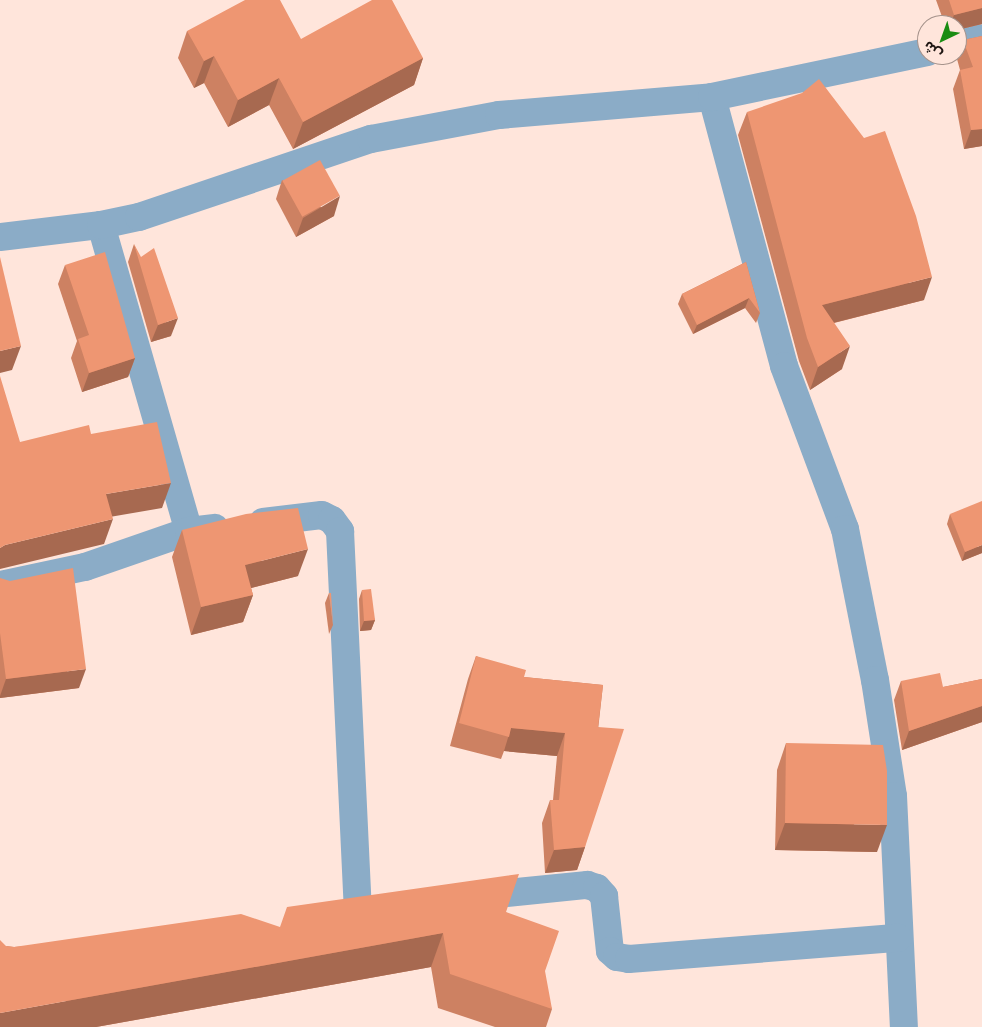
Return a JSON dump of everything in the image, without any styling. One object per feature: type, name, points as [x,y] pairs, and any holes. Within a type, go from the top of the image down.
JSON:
[{"type":"street","points":[[967,42],[982,38]]},
{"type":"street","points":[[0,237],[101,225],[139,217],[371,139],[498,115],[712,97],[917,54]]},
{"type":"street","points":[[712,97],[784,366],[845,529],[875,680],[893,796],[898,938],[904,1027]]},
{"type":"street","points":[[101,225],[189,531]]},
{"type":"street","points":[[0,585],[85,567],[189,531],[322,515],[332,520],[340,531],[358,914]]},
{"type":"street","points":[[449,900],[587,885],[597,888],[604,896],[610,951],[617,958],[629,959],[898,938]]},
{"type":"street","points":[[329,918],[385,910]]},
{"type":"building","points":[[245,0],[280,0],[301,39],[372,0],[392,0],[423,58],[303,122],[279,78],[238,100],[214,56],[204,61],[187,31]]},
{"type":"building","points":[[949,0],[982,0],[982,8],[954,15]]},
{"type":"building","points":[[982,36],[982,129],[971,130],[960,70],[973,67],[967,51],[967,39]]},
{"type":"building","points":[[819,79],[864,138],[885,131],[916,216],[932,277],[822,305],[850,346],[818,367],[807,338],[747,112],[802,93]]},
{"type":"building","points":[[320,160],[340,196],[302,217],[282,181]]},
{"type":"building","points":[[134,244],[141,257],[154,248],[178,318],[158,325]]},
{"type":"building","points":[[105,252],[135,358],[89,373],[78,339],[89,335],[65,265]]},
{"type":"building","points":[[0,257],[21,346],[0,351]]},
{"type":"building","points":[[746,262],[760,313],[749,298],[697,325],[682,294]]},
{"type":"building","points":[[0,376],[20,442],[89,425],[91,434],[157,422],[171,483],[106,494],[113,519],[5,545],[0,548]]},
{"type":"building","points":[[982,501],[982,545],[965,552],[950,514]]},
{"type":"building","points":[[298,508],[308,549],[245,565],[253,595],[201,607],[182,530],[246,514]]},
{"type":"building","points":[[73,568],[86,669],[6,679],[0,633],[0,578],[10,581]]},
{"type":"building","points":[[371,589],[375,620],[364,621],[362,590]]},
{"type":"building","points":[[329,593],[331,593],[333,625]]},
{"type":"building","points":[[476,656],[526,670],[524,677],[603,685],[598,727],[624,729],[585,847],[554,850],[550,800],[559,800],[565,733],[511,728],[509,737],[459,723]]},
{"type":"building","points":[[940,673],[943,687],[982,679],[982,706],[909,731],[901,681]]},
{"type":"building","points":[[786,743],[883,745],[887,771],[887,825],[785,823]]},
{"type":"building","points":[[519,874],[506,912],[559,931],[545,971],[552,1009],[450,974],[443,933],[0,1013],[0,940],[6,946],[14,947],[241,914],[280,927],[287,907]]}]
